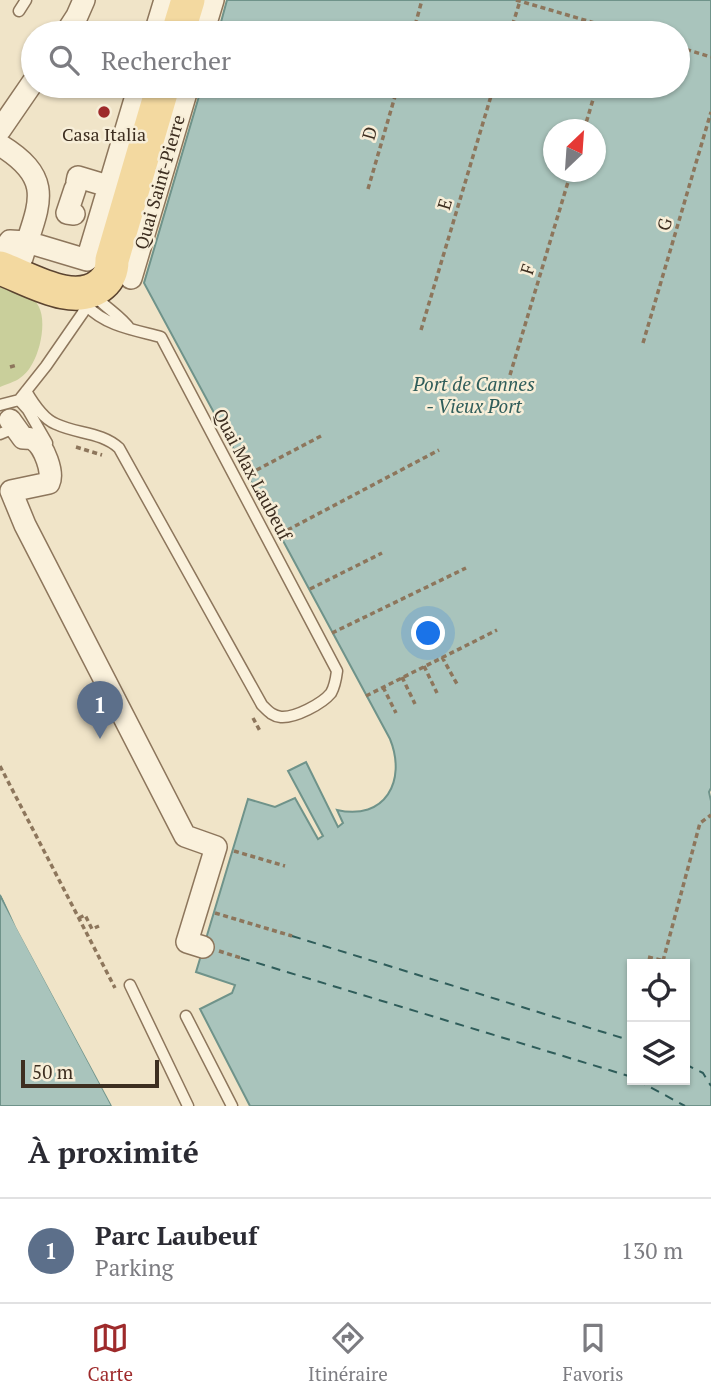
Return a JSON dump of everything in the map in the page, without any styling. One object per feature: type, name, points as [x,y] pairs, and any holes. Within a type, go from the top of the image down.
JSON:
[{"type":"main road","points":[[180,21],[188,0]]},
{"type":"main road","name":"Quai Saint-Pierre","points":[[88,293],[96,275],[122,269],[96,221],[154,101]]},
{"type":"main road","points":[[11,256],[80,280],[88,293]]},
{"type":"street","points":[[165,0],[172,21]]},
{"type":"street","points":[[189,21],[213,0]]},
{"type":"street","points":[[0,130],[22,98]]},
{"type":"street","points":[[11,256],[87,260],[108,186],[154,101]]},
{"type":"street","points":[[0,145],[14,153],[36,175],[41,198],[11,256]]},
{"type":"street","points":[[96,221],[67,213],[78,177],[108,186]]},
{"type":"street","points":[[11,256],[49,207],[96,221]]},
{"type":"street","points":[[12,421],[23,438],[32,438],[37,442],[52,478],[48,483],[10,491],[22,519],[185,836],[224,848],[187,942],[204,947]]},
{"type":"lane","points":[[19,11],[31,1]]},
{"type":"lane","points":[[12,421],[22,395],[88,293]]},
{"type":"lane","name":"Quai Max Laubeuf","points":[[22,395],[54,424],[111,440],[119,448],[262,705],[270,714],[282,717],[296,714],[324,699],[332,691],[337,671],[161,337],[130,329],[122,318],[88,293]]},
{"type":"lane","points":[[12,421],[22,395]]},
{"type":"lane","points":[[12,421],[48,444],[62,473]]},
{"type":"lane","points":[[130,985],[188,1106]]},
{"type":"lane","points":[[186,1016],[232,1106]]},
{"type":"path","points":[[416,21],[422,0]]},
{"type":"path","points":[[513,21],[518,1],[581,21]]},
{"type":"path","points":[[690,51],[711,57]]},
{"type":"path","name":"D","points":[[368,189],[395,98]]},
{"type":"path","name":"E","points":[[421,331],[490,98]]},
{"type":"path","points":[[587,119],[593,98]]},
{"type":"path","name":"G","points":[[643,343],[711,112]]},
{"type":"path","name":"F","points":[[510,375],[568,182]]},
{"type":"path","points":[[10,367],[17,365]]},
{"type":"path","points":[[248,475],[321,436]]},
{"type":"path","points":[[48,444],[55,441],[110,458]]},
{"type":"path","points":[[280,534],[439,450]]},
{"type":"path","points":[[310,590],[382,553]]},
{"type":"path","points":[[332,633],[466,568]]},
{"type":"path","points":[[366,695],[497,630]]},
{"type":"path","points":[[442,657],[457,684]]},
{"type":"path","points":[[424,666],[437,693]]},
{"type":"path","points":[[402,677],[415,704]]},
{"type":"path","points":[[383,687],[396,713]]},
{"type":"path","points":[[247,708],[260,731]]},
{"type":"path","points":[[0,766],[116,990]]},
{"type":"path","points":[[664,959],[700,823],[711,815]]},
{"type":"path","points":[[224,848],[285,866]]},
{"type":"path","points":[[213,913],[292,936]]},
{"type":"path","points":[[79,918],[85,915],[92,929],[99,926]]},
{"type":"path","points":[[648,957],[656,959]]},
{"type":"green space","points":[[0,275],[32,297],[42,315],[42,334],[32,365],[26,373],[16,381],[0,387]]},
{"type":"water","name":"Port de Cannes - Vieux Port","points":[[227,0],[711,0],[711,1106],[250,1106],[200,1009],[232,993],[235,985],[196,972],[248,799],[275,807],[295,798],[318,839],[323,836],[288,771],[306,762],[338,827],[343,823],[337,810],[354,812],[368,809],[388,794],[396,769],[390,739],[144,283],[198,98],[690,98],[690,21],[221,21]]},
{"type":"water","points":[[0,895],[112,1106],[0,1106]]},
{"type":"pier","points":[[0,892],[3,894],[116,1106],[112,1106]]},
{"type":"ferry route","points":[[292,936],[627,1039]]},
{"type":"ferry route","points":[[241,958],[627,1075]]},
{"type":"ferry route","points":[[690,1066],[703,1073],[711,1086]]},
{"type":"ferry route","points":[[646,1085],[685,1106]]},
{"type":"place","name":"Casa Italia","points":[[104,112]]},
{"type":"place","name":"Parc Laubeuf","points":[[100,739]]}]
